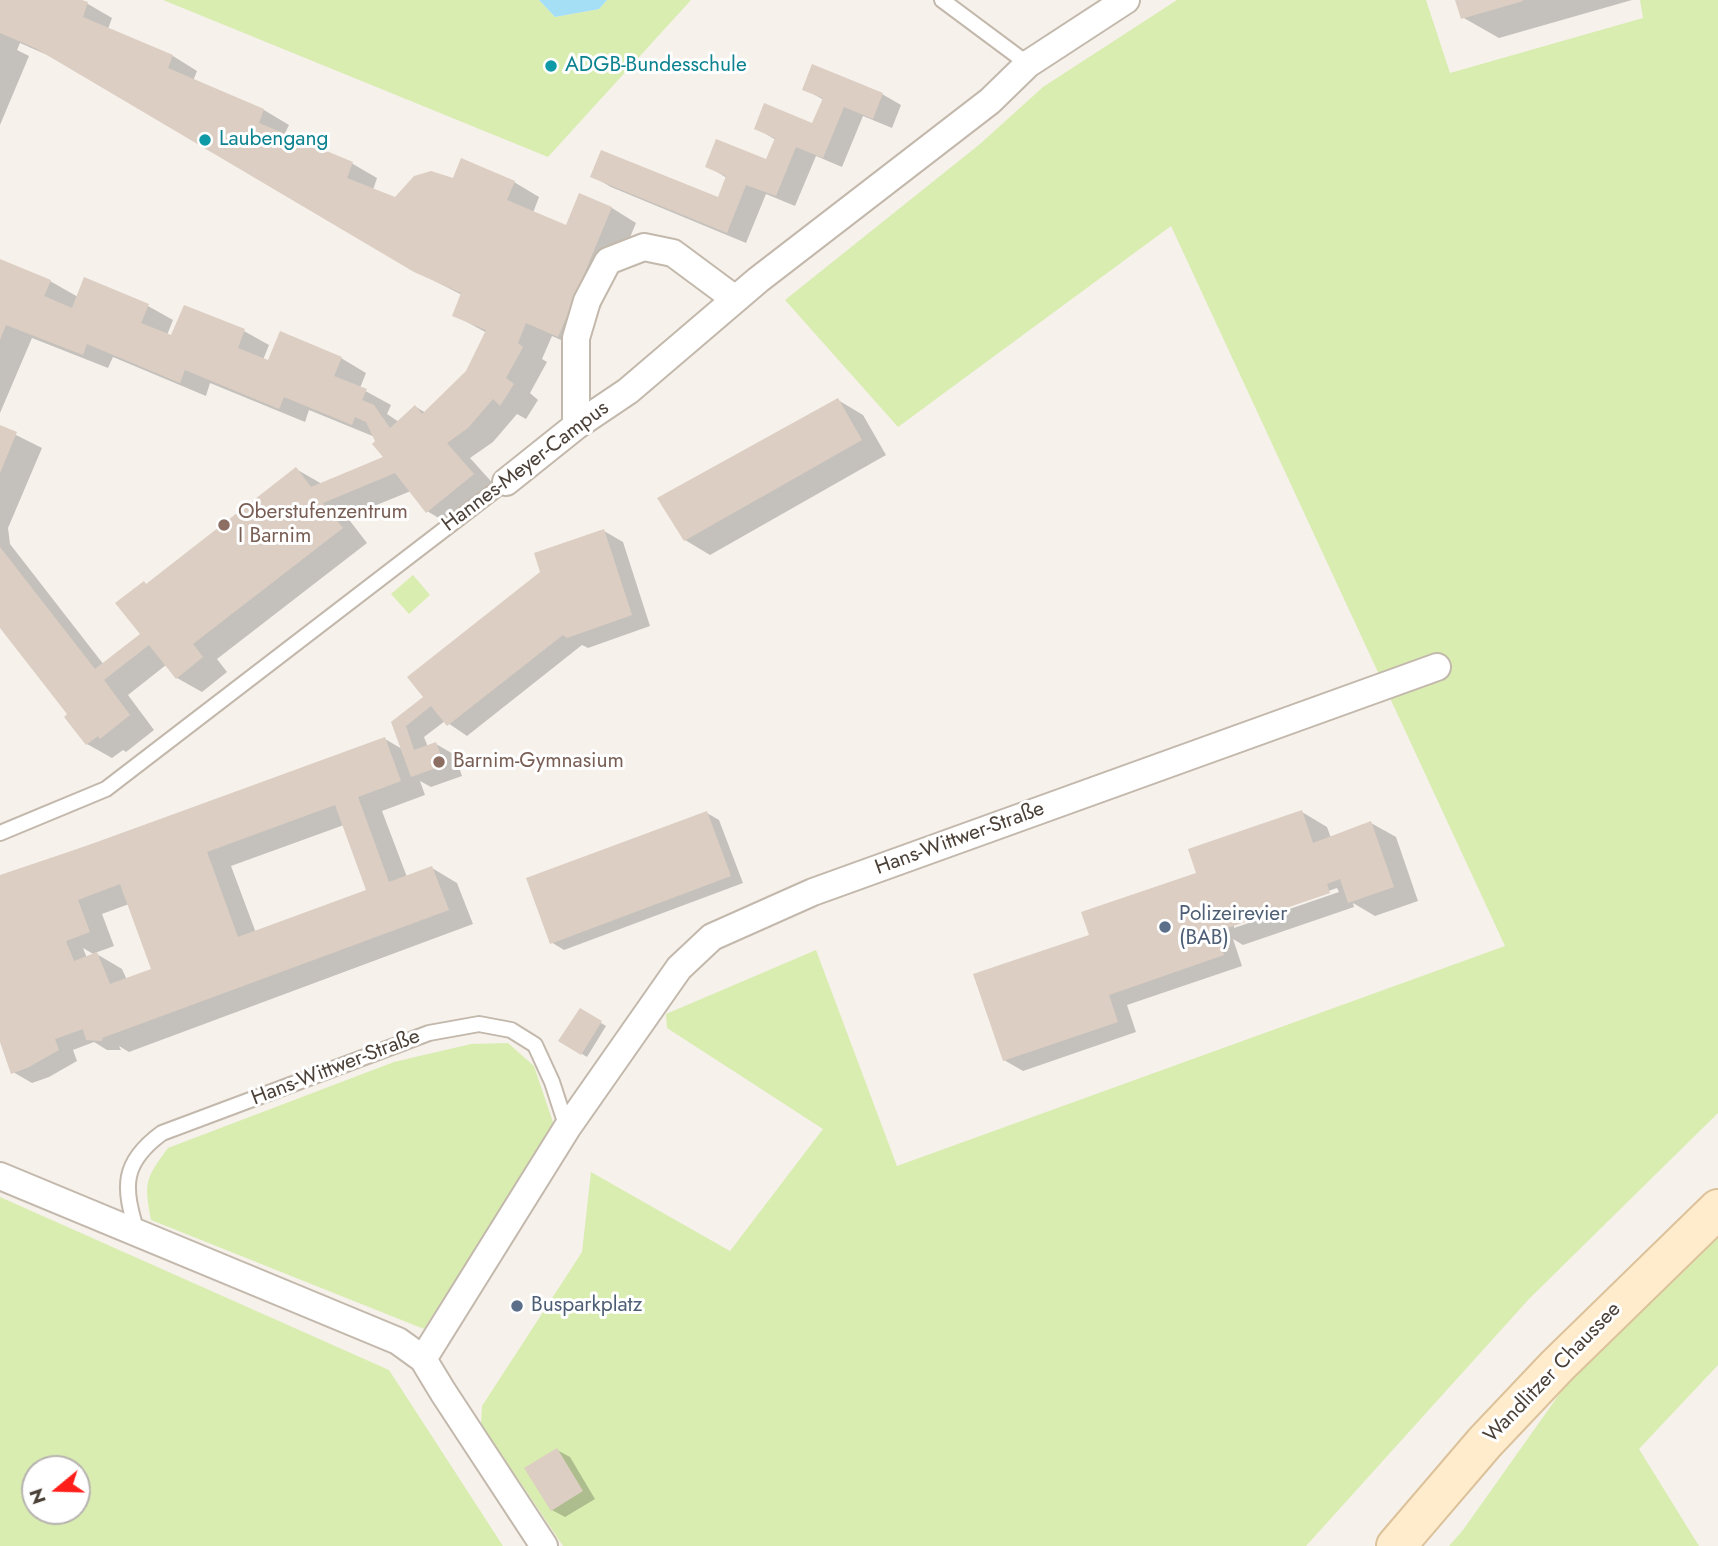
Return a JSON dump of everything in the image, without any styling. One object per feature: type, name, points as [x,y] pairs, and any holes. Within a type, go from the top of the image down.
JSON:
[{"type":"main road","name":"Wandlitzer Chaussee","points":[[1396,1546],[1485,1442],[1557,1366],[1718,1209]]},
{"type":"street","name":"Hannes-Meyer-Campus","points":[[506,482],[576,426],[628,391],[735,299],[990,101],[1028,64],[1126,0]]},
{"type":"street","points":[[576,426],[576,338],[587,301],[608,261],[644,247],[673,253],[735,299]]},
{"type":"street","name":"Hans-Wittwer-Straße","points":[[423,1359],[567,1128],[678,968],[712,937],[813,892],[1437,667]]},
{"type":"street","points":[[0,1176],[398,1341],[423,1359],[544,1546]]},
{"type":"lane","points":[[942,0],[1028,64]]},
{"type":"lane","name":"Hannes-Meyer-Campus","points":[[0,833],[106,789],[506,482]]},
{"type":"lane","name":"Hans-Wittwer-Straße","points":[[137,1232],[128,1204],[128,1183],[133,1164],[144,1147],[162,1133],[429,1033],[479,1024],[511,1030],[535,1045],[552,1082],[567,1128]]},
{"type":"green space","points":[[163,0],[539,0],[555,17],[599,9],[607,0],[691,0],[548,157]]},
{"type":"green space","points":[[1177,0],[1426,0],[1450,73],[1643,18],[1640,0],[1718,0],[1718,1113],[1529,1299],[1306,1546],[563,1546],[481,1424],[482,1406],[582,1252],[591,1172],[730,1251],[823,1129],[667,1028],[666,1014],[816,950],[897,1166],[1505,946],[1171,226],[898,427],[785,300],[980,144],[1043,87]]},
{"type":"green space","points":[[413,575],[430,595],[409,614],[391,594]]},
{"type":"green space","points":[[508,1043],[534,1066],[554,1125],[424,1329],[151,1220],[147,1197],[148,1181],[168,1148],[394,1062],[471,1044]]},
{"type":"green space","points":[[0,1197],[389,1370],[503,1546],[0,1546]]},
{"type":"green space","points":[[1718,1234],[1718,1365],[1639,1449],[1699,1546],[1449,1546],[1580,1365]]},
{"type":"water","points":[[539,0],[607,0],[599,9],[555,17]]},
{"type":"building","points":[[0,0],[88,2],[83,17],[173,55],[168,68],[264,109],[259,123],[353,162],[347,178],[395,197],[414,176],[431,171],[453,178],[461,158],[515,181],[507,200],[566,225],[579,193],[612,207],[558,337],[526,323],[518,343],[523,347],[506,378],[514,384],[500,406],[493,399],[468,428],[447,443],[474,474],[426,513],[395,473],[323,503],[343,528],[193,644],[203,657],[176,679],[149,645],[104,680],[130,715],[100,739],[98,736],[86,745],[64,717],[67,714],[0,628],[0,547],[95,669],[140,634],[115,603],[144,581],[146,584],[296,467],[311,487],[383,457],[372,444],[375,441],[366,422],[355,417],[352,425],[284,397],[279,409],[185,370],[180,383],[87,344],[83,355],[6,325],[0,340],[0,259],[51,280],[44,296],[72,308],[84,277],[149,304],[141,323],[171,335],[184,305],[245,329],[238,348],[268,360],[280,331],[342,357],[334,376],[367,389],[362,400],[374,405],[390,428],[415,405],[422,414],[466,371],[486,330],[452,316],[461,293],[414,272],[35,48],[0,33]]},
{"type":"building","points":[[1455,0],[1523,0],[1523,1],[1461,19]]},
{"type":"building","points":[[812,64],[883,93],[873,119],[844,107],[823,158],[796,147],[776,196],[746,185],[727,233],[590,177],[601,150],[718,197],[726,176],[705,167],[716,139],[766,159],[775,138],[754,129],[764,103],[812,123],[823,98],[802,90]]},
{"type":"building","points":[[838,398],[862,440],[684,541],[657,498]]},
{"type":"building","points":[[0,425],[17,432],[0,473]]},
{"type":"building","points":[[604,529],[632,615],[567,638],[563,635],[447,726],[431,706],[406,726],[414,750],[436,742],[444,765],[411,777],[391,722],[423,697],[407,677],[540,572],[534,553]]},
{"type":"building","points":[[385,737],[401,781],[358,797],[389,882],[432,866],[449,910],[102,1038],[101,1041],[86,1040],[83,1029],[55,1039],[59,1050],[11,1074],[0,1042],[0,875]],"holes":[[[335,805],[366,890],[238,937],[207,852]],[[120,884],[151,969],[110,984],[97,952],[74,961],[66,941],[90,932],[78,900]]]},
{"type":"building","points":[[1302,810],[1313,843],[1371,821],[1394,887],[1348,903],[1340,879],[1327,884],[1330,893],[1216,932],[1224,955],[1109,995],[1118,1022],[1003,1061],[973,974],[1089,935],[1081,912],[1196,873],[1188,849]]},
{"type":"building","points":[[707,811],[731,876],[550,944],[526,878]]},
{"type":"building","points":[[580,1008],[602,1021],[581,1055],[558,1041]]},
{"type":"building","points":[[557,1448],[583,1491],[551,1511],[524,1468]]},
{"type":"place","name":"ADGB-Bundesschule","points":[[551,66]]},
{"type":"place","name":"Laubengang","points":[[205,140]]},
{"type":"place","name":"Oberstufenzentrum I Barnim","points":[[224,525]]},
{"type":"place","name":"Barnim-Gymnasium","points":[[439,762]]},
{"type":"place","name":"Polizeirevier (BAB)","points":[[1165,927]]},
{"type":"place","name":"Busparkplatz","points":[[517,1306]]}]
